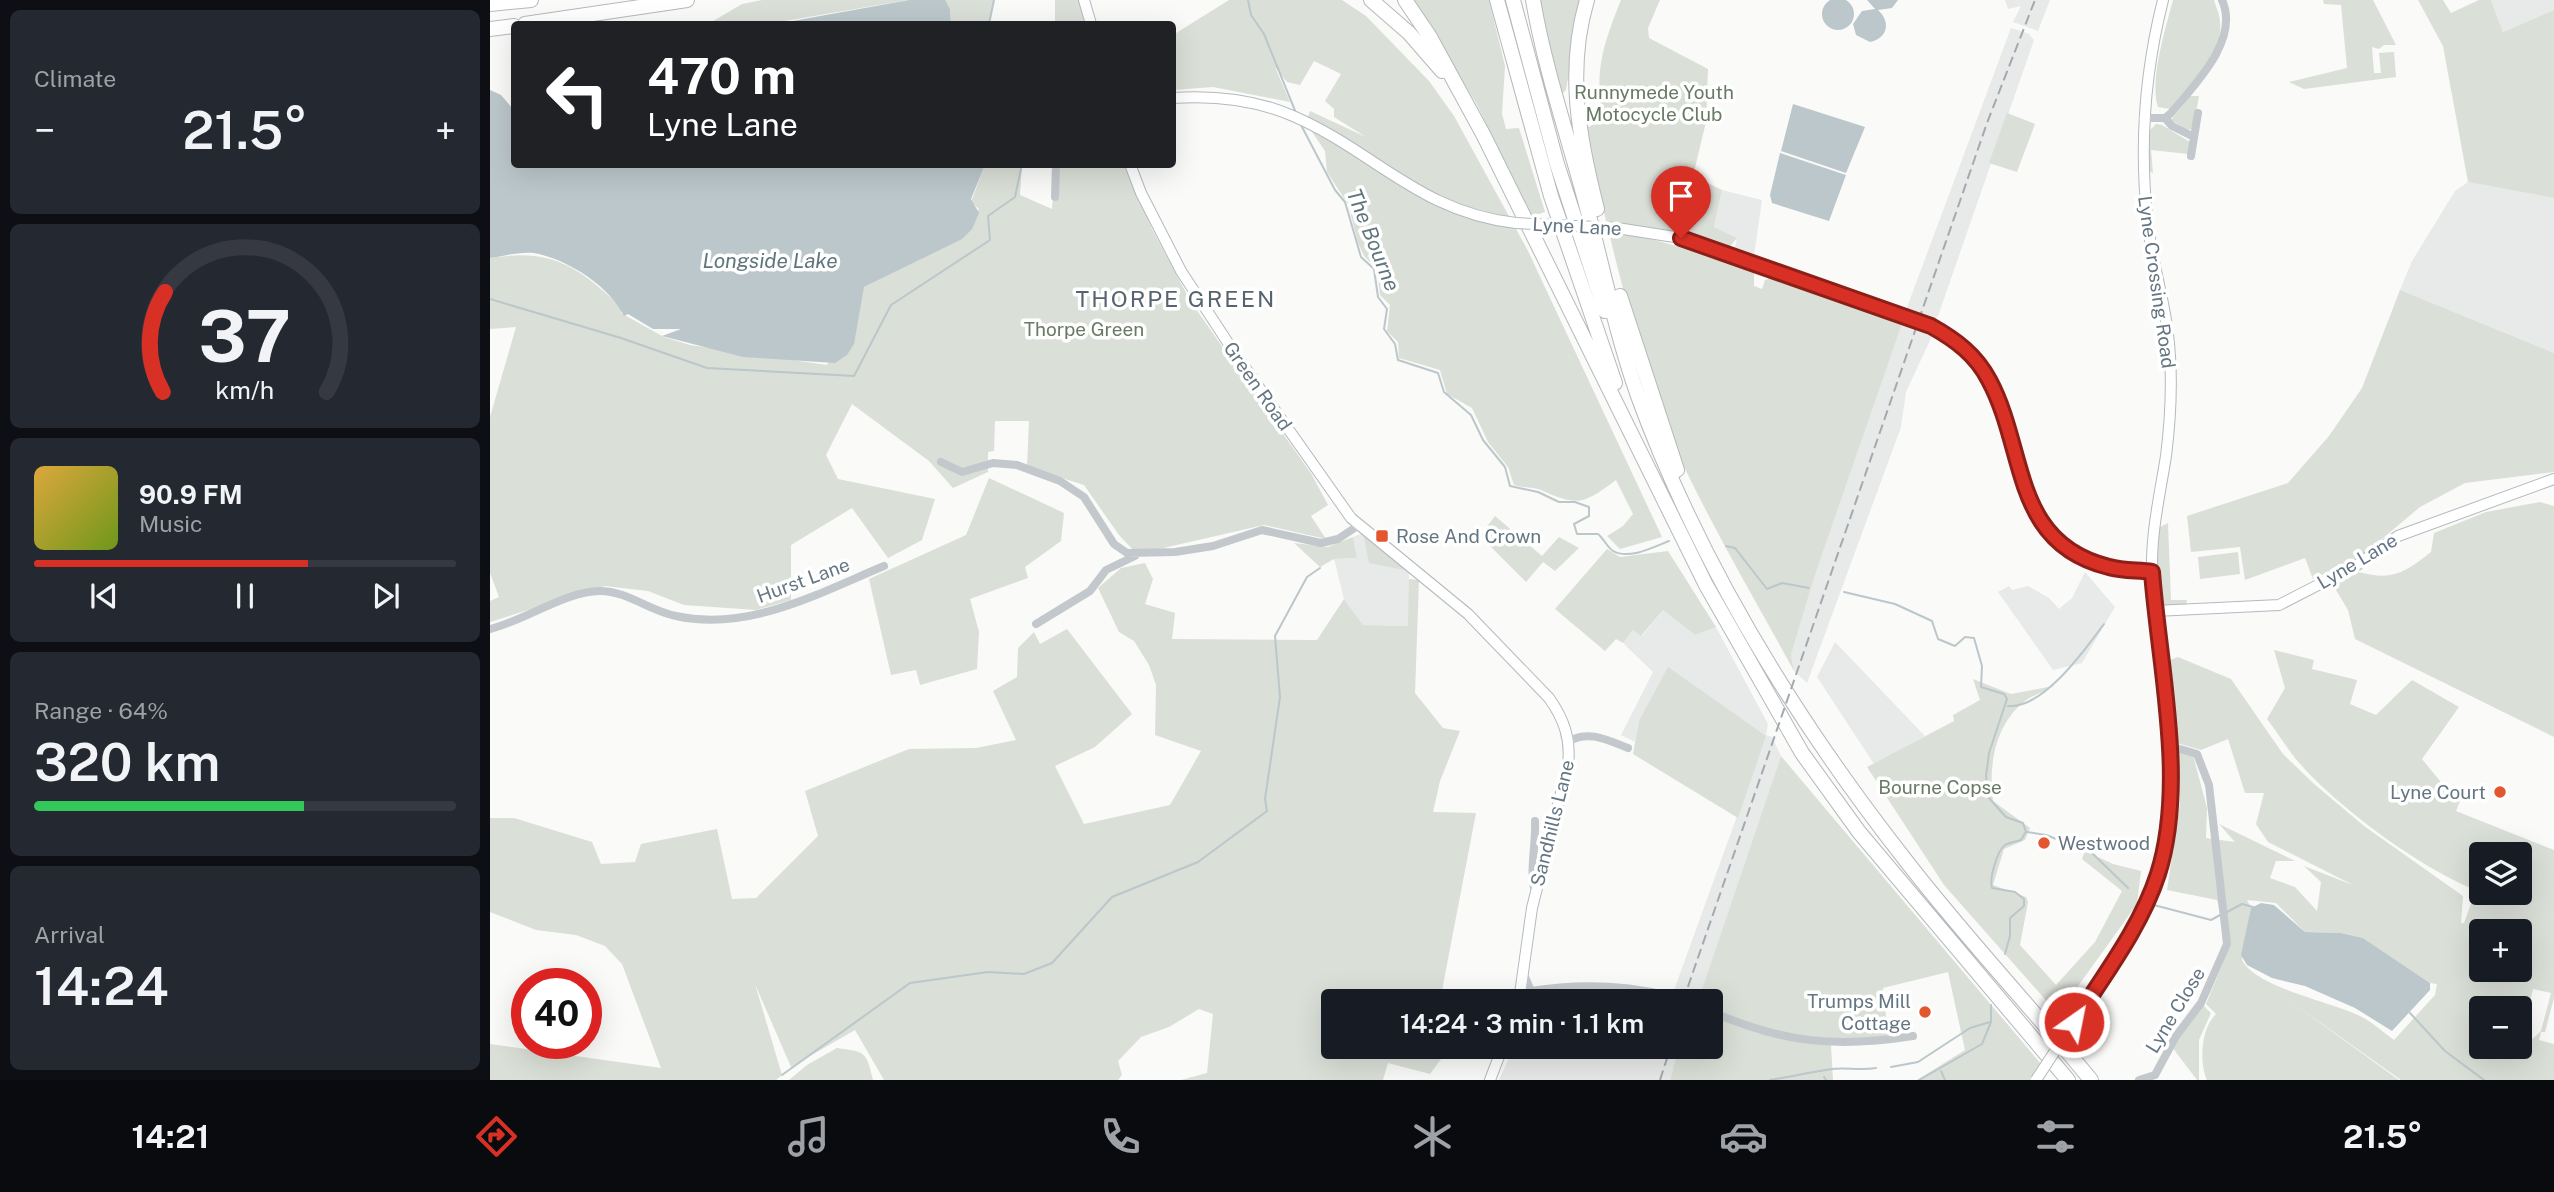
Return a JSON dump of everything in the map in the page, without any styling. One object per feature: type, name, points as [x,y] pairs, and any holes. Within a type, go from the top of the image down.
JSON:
[{"type":"highway","points":[[490,4],[531,0]]},
{"type":"highway","points":[[545,21],[688,0]]},
{"type":"highway","points":[[1371,0],[1409,33],[1460,94]]},
{"type":"highway","points":[[1405,0],[1430,37],[1484,136],[1635,438],[1662,501],[1706,585],[1809,763],[1859,832],[2068,1080]]},
{"type":"highway","points":[[1497,0],[1551,196],[1635,438]]},
{"type":"highway","points":[[1513,0],[1558,164],[1624,365],[1690,520],[1760,648],[1821,743],[1891,841],[2091,1080]]},
{"type":"highway","points":[[1533,0],[1550,80],[1637,392]]},
{"type":"highway","points":[[1587,0],[1575,74],[1576,110],[1584,160],[1620,296],[1690,520]]},
{"type":"highway","points":[[490,29],[511,26]]},
{"type":"street","points":[[1084,0],[1090,21]]},
{"type":"street","name":"Lyne Crossing Road","points":[[2036,1080],[2139,918],[2159,873],[2171,814],[2170,746],[2152,572],[2171,386],[2168,334],[2148,228],[2143,177],[2143,118],[2149,62],[2163,0]]},
{"type":"street","points":[[2143,118],[2165,118],[2174,110],[2223,41],[2227,15],[2222,0]]},
{"type":"street","name":"Lyne Lane","points":[[1176,98],[1231,99],[1256,103],[1293,116],[1438,203],[1487,219],[1617,228],[1681,238],[1931,326],[1964,347],[1990,381],[2029,501],[2048,531],[2064,547],[2087,559],[2111,568],[2152,572]]},
{"type":"street","points":[[2191,156],[2198,113]]},
{"type":"street","points":[[2165,118],[2172,126],[2194,137]]},
{"type":"street","points":[[1055,197],[1056,168]]},
{"type":"street","name":"Green Road","points":[[1132,168],[1171,254],[1299,446],[1359,525],[1424,575]]},
{"type":"street","points":[[941,463],[962,472],[993,463],[1017,465],[1060,481],[1084,497],[1114,544],[1127,554],[1213,546],[1262,530],[1314,542],[1329,542],[1359,525]]},
{"type":"street","name":"Lyne Lane","points":[[2155,611],[2279,605],[2357,565],[2398,536],[2554,479]]},
{"type":"street","points":[[1036,624],[1090,591],[1106,570],[1137,554]]},
{"type":"street","name":"Hurst Lane","points":[[490,629],[513,623],[575,596],[602,590],[675,616],[750,616],[780,609],[884,566]]},
{"type":"street","name":"Sandhills Lane","points":[[1424,575],[1468,614],[1549,698],[1560,713],[1569,741],[1565,783],[1535,894],[1521,989]]},
{"type":"street","points":[[1569,741],[1581,735],[1595,736],[1628,748]]},
{"type":"street","name":"Lyne Close","points":[[2139,1080],[2155,1075],[2176,1036],[2201,1003],[2227,944],[2209,785],[2197,754],[2170,746]]},
{"type":"street","points":[[1535,821],[1536,845],[1530,874],[1535,894]]},
{"type":"street","points":[[1523,972],[1530,989]]},
{"type":"street","points":[[1586,989],[1621,989]]},
{"type":"street","points":[[1723,1017],[1768,1034],[1824,1043],[1847,1044],[1913,1036]]},
{"type":"street","points":[[1490,1080],[1498,1059]]},
{"type":"shaded area","points":[[2005,0],[2050,0],[2038,31],[2013,22],[2021,6],[2008,9]]},
{"type":"shaded area","points":[[2491,0],[2554,0],[2554,10],[2503,32]]},
{"type":"shaded area","points":[[2011,28],[2029,34],[2034,40],[1938,316],[1932,323],[1906,314],[1906,310]]},
{"type":"shaded area","points":[[2468,182],[2554,198],[2554,353],[2400,290],[2412,261],[2455,191]]},
{"type":"shaded area","points":[[1722,190],[1762,200],[1754,256],[1734,252],[1737,238],[1714,227]]},
{"type":"shaded area","points":[[1903,321],[1930,330],[1932,336],[1906,392],[1901,427],[1807,683],[1794,671],[1791,655],[1814,578]]},
{"type":"shaded area","points":[[1363,533],[1409,571],[1409,626],[1363,625],[1344,599],[1334,559],[1357,558],[1353,537]]},
{"type":"shaded area","points":[[2085,572],[2115,607],[2082,663],[2053,670],[1998,592],[2009,586],[2012,590],[2028,586],[2049,598],[2059,609],[2072,598]]},
{"type":"shaded area","points":[[1663,610],[1695,635],[1716,627],[1768,724],[1766,735],[1772,737],[1781,756],[1702,989],[1674,989],[1766,736],[1639,721],[1635,742],[1621,735],[1653,672],[1623,643],[1633,630],[1642,636]]},
{"type":"shaded area","points":[[1835,642],[1925,736],[1874,764],[1817,677]]},
{"type":"shaded area","points":[[1509,1059],[1676,1059],[1670,1080],[1499,1080]]},
{"type":"green space","points":[[762,0],[908,0],[785,21],[713,21],[742,4]]},
{"type":"green space","points":[[944,0],[994,0],[990,21],[951,21],[950,9]]},
{"type":"green space","points":[[1055,0],[1079,0],[1084,21],[1055,21]]},
{"type":"green space","points":[[1229,0],[1342,0],[1366,16],[1429,81],[1454,116],[1528,251],[1662,537],[1620,549],[1607,536],[1623,526],[1633,514],[1616,480],[1588,498],[1573,501],[1538,489],[1514,485],[1508,467],[1488,442],[1472,408],[1447,394],[1440,370],[1399,358],[1398,342],[1387,331],[1390,305],[1380,295],[1377,269],[1364,256],[1348,204],[1327,172],[1325,151],[1306,123],[1310,111],[1366,137],[1334,117],[1334,109],[1325,101],[1341,74],[1314,61],[1300,85],[1287,82],[1275,67],[1290,102],[1213,87],[1176,90],[1176,33]]},
{"type":"green space","points":[[1412,0],[1489,0],[1505,66],[1502,114],[1506,129],[1519,128],[1545,212],[1532,216],[1476,103]]},
{"type":"green space","points":[[1539,0],[1581,0],[1566,90],[1562,94]]},
{"type":"green space","name":"Runnymede Youth Motocycle Club","points":[[1621,0],[1660,0],[1648,28],[1649,38],[1708,69],[1706,122],[1693,176],[1722,190],[1714,227],[1737,238],[1728,249],[1683,234],[1647,238],[1735,262],[1754,271],[1754,286],[1762,289],[1765,280],[1774,277],[1903,321],[1814,578],[1791,655],[1794,671],[1715,527],[1671,437],[1641,351],[1616,262],[1584,129],[1603,120],[1599,87],[1602,58]]},
{"type":"green space","points":[[2173,0],[2214,0],[2220,19],[2220,34],[2210,57],[2170,109],[2158,107],[2156,83],[2159,54]]},
{"type":"green space","points":[[2323,0],[2373,0],[2396,45],[2384,45],[2379,49],[2372,47],[2374,73],[2381,73],[2379,53],[2394,52],[2396,77],[2304,89],[2289,82],[2347,68],[2341,5],[2324,4]]},
{"type":"green space","points":[[2418,0],[2443,0],[2451,13],[2479,0],[2491,0],[2503,32],[2554,10],[2554,198],[2468,182],[2443,46]]},
{"type":"green space","points":[[2190,96],[2199,96],[2193,129],[2187,130],[2171,120]]},
{"type":"green space","points":[[2007,113],[2035,124],[2017,172],[1989,163]]},
{"type":"green space","points":[[2156,124],[2190,142],[2188,154],[2151,150],[2153,173],[2147,170],[2147,133]]},
{"type":"green space","name":"Thorpe Green","points":[[984,168],[1022,168],[1020,195],[1052,209],[1055,168],[1127,168],[1152,229],[1191,302],[1312,475],[1328,505],[1311,516],[1326,539],[1264,525],[1137,554],[1119,535],[1084,485],[1027,467],[1029,421],[995,421],[994,451],[988,452],[988,472],[953,488],[929,461],[852,404],[826,455],[838,479],[935,499],[922,540],[888,558],[852,508],[791,545],[791,600],[756,610],[684,605],[648,591],[605,586],[490,622],[490,601],[499,597],[490,573],[490,417],[516,327],[490,329],[490,258],[530,256],[562,263],[591,281],[621,307],[621,313],[664,337],[690,345],[827,365],[864,287],[926,256],[979,209],[971,202]]},
{"type":"green space","points":[[2400,290],[2554,353],[2554,472],[2465,483],[2420,507],[2357,560],[2313,579],[2305,558],[2245,580],[2240,547],[2191,552],[2187,516],[2288,483],[2329,436],[2362,388]]},
{"type":"green space","points":[[989,478],[1064,513],[1061,541],[1025,567],[1028,578],[970,599],[979,632],[977,669],[920,685],[916,670],[891,675],[869,579],[966,535]]},
{"type":"green space","points":[[2540,502],[2554,506],[2554,737],[2355,639],[2348,610],[2333,585],[2358,572],[2380,576],[2398,573],[2431,552],[2434,533],[2486,512]]},
{"type":"green space","points":[[1495,516],[1542,556],[1559,537],[1579,548],[1555,571],[1543,562],[1526,582],[1480,536]]},
{"type":"green space","points":[[2168,523],[2171,600],[2187,600],[2186,605],[2164,606],[2162,602],[2157,570],[2158,528]]},
{"type":"green space","points":[[1363,533],[1409,571],[1369,563]]},
{"type":"green space","points":[[1353,537],[1357,558],[1334,559],[1320,567],[1294,543],[1328,547]]},
{"type":"green space","points":[[1607,549],[1620,557],[1668,551],[1716,627],[1695,635],[1663,610],[1641,636],[1633,630],[1623,643],[1616,639],[1605,651],[1555,609]]},
{"type":"green space","points":[[2238,552],[2240,574],[2200,579],[2198,557]]},
{"type":"green space","points":[[1145,563],[1153,579],[1145,604],[1175,613],[1172,639],[1317,640],[1344,599],[1363,625],[1408,626],[1409,579],[1419,580],[1415,693],[1443,728],[1460,731],[1440,781],[1433,812],[1476,813],[1442,989],[1321,989],[1321,1059],[1441,1059],[1430,1074],[1388,1063],[1383,1080],[1181,1080],[1207,1073],[1213,1014],[1199,1009],[1169,1027],[1141,1037],[1118,1061],[1122,1075],[1118,1080],[884,1080],[855,1030],[791,1067],[755,984],[782,1075],[776,1080],[490,1080],[490,1044],[511,1047],[511,1059],[597,1059],[661,1068],[622,964],[605,946],[576,935],[536,930],[490,912],[490,818],[514,818],[592,842],[601,864],[635,862],[641,844],[717,829],[732,899],[756,898],[818,836],[805,791],[909,749],[976,748],[1016,740],[993,691],[1017,677],[1018,648],[1034,632],[1040,644],[1067,629],[1132,714],[1095,747],[1055,766],[1084,824],[1170,805],[1201,751],[1155,735],[1156,685],[1149,665],[1134,641],[1119,632],[1098,588],[1121,568]]},
{"type":"green space","points":[[2274,650],[2314,660],[2312,669],[2357,680],[2350,704],[2376,715],[2412,680],[2459,707],[2422,759],[2449,792],[2460,801],[2456,811],[2554,850],[2554,998],[2545,1032],[2541,1032],[2539,1040],[2554,1044],[2554,1080],[2401,1080],[2287,999],[2399,1080],[2207,1080],[2203,1064],[2204,1036],[2216,1014],[2206,1004],[2229,948],[2217,900],[2167,890],[2180,803],[2178,752],[2193,755],[2207,808],[2206,838],[2235,842],[2219,824],[2295,861],[2276,861],[2270,878],[2295,887],[2317,911],[2321,882],[2304,866],[2353,885],[2268,842],[2256,824],[2264,793],[2245,793],[2228,739],[2201,750],[2177,743],[2165,662],[2178,657],[2231,679],[2283,754],[2313,783],[2364,826],[2463,896],[2461,923],[2464,923],[2471,905],[2532,905],[2532,842],[2469,842],[2469,887],[2454,880],[2405,851],[2354,814],[2311,776],[2267,719],[2285,688]],"holes":[[[2247,900],[2276,903],[2305,932],[2341,933],[2363,938],[2430,983],[2437,984],[2435,995],[2394,1040],[2358,1015],[2277,986],[2250,970],[2242,960],[2251,908]]]},
{"type":"green space","points":[[1668,667],[1766,736],[1738,818],[1633,754],[1639,721]]},
{"type":"green space","name":"Bourne Copse","points":[[1973,679],[2011,694],[2054,686],[2025,701],[2007,722],[2000,734],[1993,760],[1992,788],[1993,801],[2030,828],[2025,840],[2004,849],[1993,885],[2026,897],[2028,902],[2020,945],[2056,985],[2095,942],[2122,891],[2082,859],[2085,851],[2113,864],[2141,871],[2137,904],[2058,1014],[1944,885],[1867,767],[1954,721],[1953,715],[1980,700]]},
{"type":"green space","points":[[1781,756],[2041,1064],[2031,1080],[1917,1080],[1965,1050],[1948,972],[1883,988],[1888,1036],[1831,1045],[1833,1080],[1670,1080],[1676,1059],[1723,1059],[1723,989],[1702,989]]},
{"type":"green space","points":[[2203,1005],[2211,1013],[2199,1040],[2197,1080],[2172,1047]]},
{"type":"green space","points":[[837,1048],[863,1055],[873,1080],[789,1080],[807,1065]]},
{"type":"water","points":[[1832,-1],[1844,-1],[1853,8],[1853,20],[1844,29],[1832,29],[1823,20],[1823,8]]},
{"type":"water","points":[[909,0],[945,0],[950,9],[951,21],[793,21]]},
{"type":"water","points":[[1867,0],[1898,0],[1892,8],[1878,10],[1885,20],[1886,29],[1881,37],[1870,42],[1856,35],[1853,24],[1862,11],[1875,9]]},
{"type":"water","name":"Longside Lake","points":[[490,90],[501,95],[511,107],[511,168],[984,168],[971,199],[979,213],[972,229],[962,239],[864,287],[854,344],[847,355],[835,363],[743,357],[662,336],[681,329],[653,329],[628,314],[624,316],[599,285],[564,263],[539,254],[527,253],[490,258]]},
{"type":"water","points":[[1793,104],[1865,127],[1846,173],[1781,151]]},
{"type":"water","points":[[1780,153],[1846,175],[1829,221],[1772,203],[1770,195]]},
{"type":"water","points":[[2261,903],[2274,905],[2305,932],[2341,933],[2363,938],[2430,983],[2430,990],[2392,1031],[2355,1008],[2305,986],[2272,978],[2247,965],[2241,955],[2251,908]]},
{"type":"waterway","points":[[990,21],[994,0]]},
{"type":"waterway","name":"The Bourne","points":[[1248,0],[1251,15],[1264,34],[1296,113]]},
{"type":"waterway","name":"The Bourne","points":[[1301,125],[1335,190],[1345,202],[1361,257],[1374,269],[1378,297],[1387,309],[1384,329],[1395,344],[1398,360],[1438,373],[1444,392],[1471,415],[1483,440],[1505,467],[1510,486],[1538,492],[1559,502],[1575,502],[1589,507],[1589,516],[1574,524],[1577,534],[1598,534],[1613,551],[1626,554],[1641,552],[1669,541]]},
{"type":"waterway","points":[[490,299],[621,338],[707,368],[854,376],[891,305],[990,240],[988,216],[1015,197],[1021,168]]},
{"type":"waterway","name":"The Bourne","points":[[1726,546],[1735,548],[1767,589],[1782,583],[1809,588]]},
{"type":"waterway","points":[[782,1075],[910,983],[988,972],[1024,974],[1052,963],[1112,897],[1198,862],[1267,811],[1265,799],[1280,697],[1275,636],[1307,577],[1320,568]]},
{"type":"waterway","name":"The Bourne","points":[[1844,592],[1895,604],[1932,621],[1938,639],[1955,646],[1965,637],[1974,638],[1982,666],[1981,687],[2004,694],[2007,699],[1989,753],[1986,776],[1989,798],[2006,817],[2023,823],[2026,832]]},
{"type":"waterway","name":"The Bourne","points":[[2008,706],[2035,698],[2049,688],[2075,662],[2104,624]]},
{"type":"waterway","points":[[2027,832],[2046,835],[2092,853],[2128,888]]},
{"type":"waterway","points":[[2005,954],[2010,936],[2010,918],[2024,906],[2024,899],[2015,892],[1992,888],[1992,878],[2002,848],[2021,840],[2025,833]]},
{"type":"waterway","points":[[2227,912],[2242,904],[2253,907]]},
{"type":"waterway","points":[[2154,905],[2211,920],[2222,914]]},
{"type":"waterway","name":"The Bourne","points":[[1919,1080],[1982,1044],[1991,1022],[1991,1005]]},
{"type":"waterway","points":[[2410,1013],[2445,1051],[2484,1080]]},
{"type":"waterway","name":"The Bourne","points":[[1891,1067],[1918,1062],[1970,1028],[1990,1022]]},
{"type":"waterway","name":"The Bourne","points":[[1770,1080],[1832,1069],[1876,1068]]},
{"type":"waterway","points":[[1941,1071],[1945,1080]]},
{"type":"railway","points":[[1687,989],[1987,123],[2035,0]]},
{"type":"railway","points":[[1660,1080],[1667,1059]]},
{"type":"place","name":"Rose And Crown","points":[[1382,536]]},
{"type":"place","name":"Lyne Court","points":[[2500,792]]},
{"type":"place","name":"Westwood","points":[[2044,843]]},
{"type":"place","name":"Trumps Mill Cottage","points":[[1925,1012]]},
{"type":"district","name":"THORPE GREEN","points":[[1176,299]]},
{"type":"route","points":[[1681,238],[1931,326],[1957,342],[1972,356],[1990,381],[2023,486],[2034,512],[2048,531],[2064,547],[2087,559],[2111,568],[2152,572],[2172,775],[2167,841],[2159,873],[2139,918],[2074,1022]]}]
